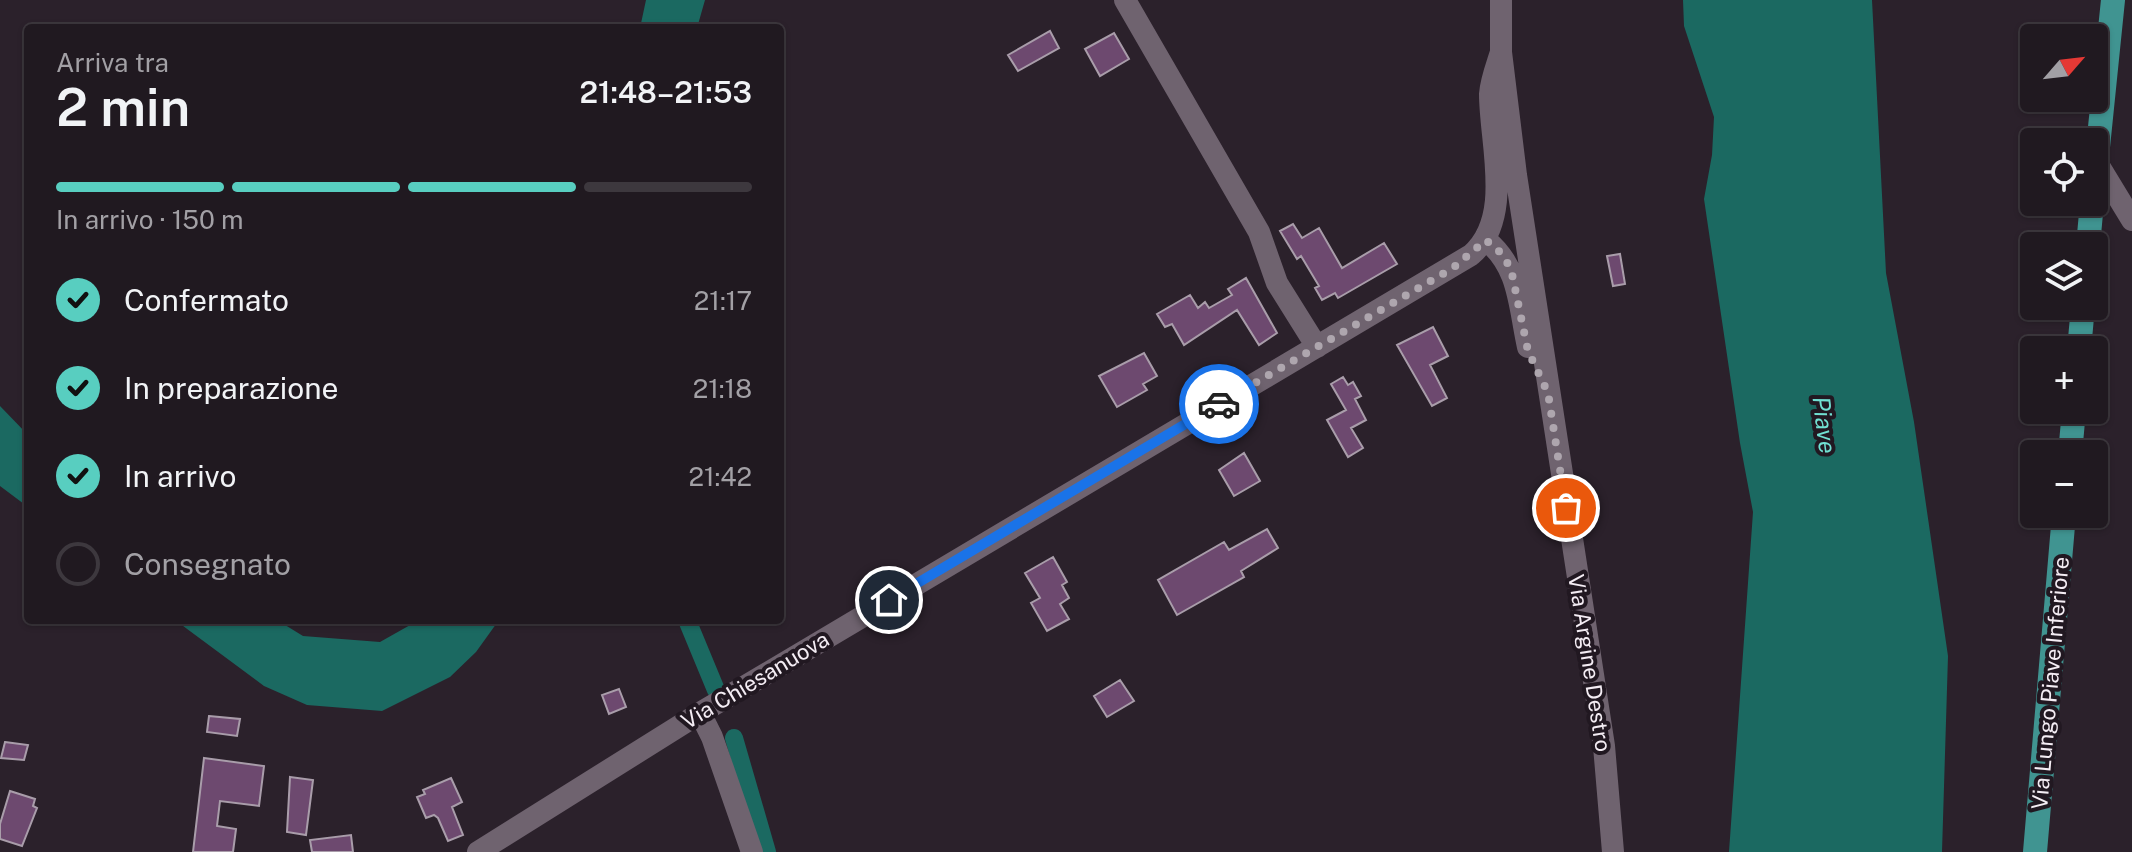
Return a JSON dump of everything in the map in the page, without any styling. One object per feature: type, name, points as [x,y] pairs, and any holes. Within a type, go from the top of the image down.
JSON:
[{"type":"main road","points":[[2099,128],[2113,0]]},
{"type":"main road","name":"Via Lungo Piave Inferiore","points":[[2035,852],[2063,528]]},
{"type":"street","points":[[1125,0],[1259,232],[1277,283],[1317,347]]},
{"type":"street","name":"Via Argine Destro","points":[[1501,0],[1501,52],[1548,393],[1604,746],[1613,852]]},
{"type":"street","points":[[1501,52],[1490,91],[1494,215],[1486,240],[1502,254],[1511,269],[1528,351],[1548,393]]},
{"type":"street","points":[[2108,181],[2132,220]]},
{"type":"street","name":"Via Chiesanuova","points":[[478,852],[700,713],[1453,268],[1486,240]]},
{"type":"street","points":[[700,713],[712,737],[752,852]]},
{"type":"water","points":[[646,0],[705,0],[698,24],[641,24]]},
{"type":"water","name":"Piave","points":[[1683,0],[1872,0],[1886,273],[1914,422],[1948,656],[1942,852],[1729,852],[1753,512],[1704,199],[1712,155],[1714,117],[1684,26]]},
{"type":"water","points":[[0,406],[24,431],[24,504],[0,486]]},
{"type":"water","points":[[180,624],[284,624],[303,636],[380,642],[412,624],[496,624],[476,652],[450,677],[382,711],[307,705],[264,686]]},
{"type":"building","points":[[1050,31],[1059,48],[1018,71],[1008,55]]},
{"type":"building","points":[[1114,33],[1129,59],[1100,76],[1085,49]]},
{"type":"building","points":[[1293,224],[1302,238],[1319,228],[1342,268],[1384,243],[1397,264],[1338,298],[1335,293],[1322,300],[1315,288],[1319,286],[1301,256],[1297,259],[1280,231]]},
{"type":"building","points":[[1620,254],[1625,284],[1613,286],[1607,256]]},
{"type":"building","points":[[1246,278],[1277,333],[1259,345],[1237,310],[1184,345],[1172,324],[1165,327],[1157,314],[1190,295],[1198,308],[1205,302],[1209,308],[1232,295],[1228,289]]},
{"type":"building","points":[[1433,327],[1448,356],[1430,365],[1447,398],[1432,406],[1397,345]]},
{"type":"building","points":[[1144,353],[1157,376],[1143,384],[1147,390],[1117,407],[1099,376]]},
{"type":"building","points":[[1343,377],[1348,385],[1353,382],[1361,396],[1355,399],[1366,420],[1351,428],[1363,448],[1348,457],[1327,420],[1346,410],[1331,384]]},
{"type":"building","points":[[1244,453],[1260,481],[1234,496],[1219,470]]},
{"type":"building","points":[[1267,529],[1278,548],[1241,571],[1244,577],[1177,615],[1158,580],[1224,542],[1229,550]]},
{"type":"building","points":[[1053,557],[1067,582],[1062,585],[1069,598],[1060,604],[1069,619],[1047,631],[1031,603],[1040,598],[1025,573]]},
{"type":"building","points":[[1120,680],[1134,701],[1107,717],[1094,696]]},
{"type":"building","points":[[619,689],[626,707],[609,714],[602,695]]},
{"type":"building","points":[[209,716],[240,719],[237,736],[207,732]]},
{"type":"building","points":[[5,742],[28,745],[24,760],[1,758]]},
{"type":"building","points":[[204,758],[264,766],[259,806],[220,801],[217,826],[236,829],[233,852],[193,852]]},
{"type":"building","points":[[290,777],[313,780],[306,835],[287,832]]},
{"type":"building","points":[[451,778],[462,802],[452,807],[463,835],[448,841],[438,818],[434,815],[426,818],[417,797],[425,794],[423,790]]},
{"type":"building","points":[[10,791],[35,799],[33,806],[37,808],[22,846],[0,839],[0,824]]},
{"type":"building","points":[[351,835],[353,852],[312,852],[310,840]]},
{"type":"waterway","points":[[689,624],[716,690]]},
{"type":"waterway","points":[[734,738],[767,852]]},
{"type":"way so far","points":[[1219,404],[1453,268],[1486,240],[1502,254],[1511,269],[1528,351],[1548,393],[1566,508]]},
{"type":"route","points":[[889,600],[1219,404]]}]
